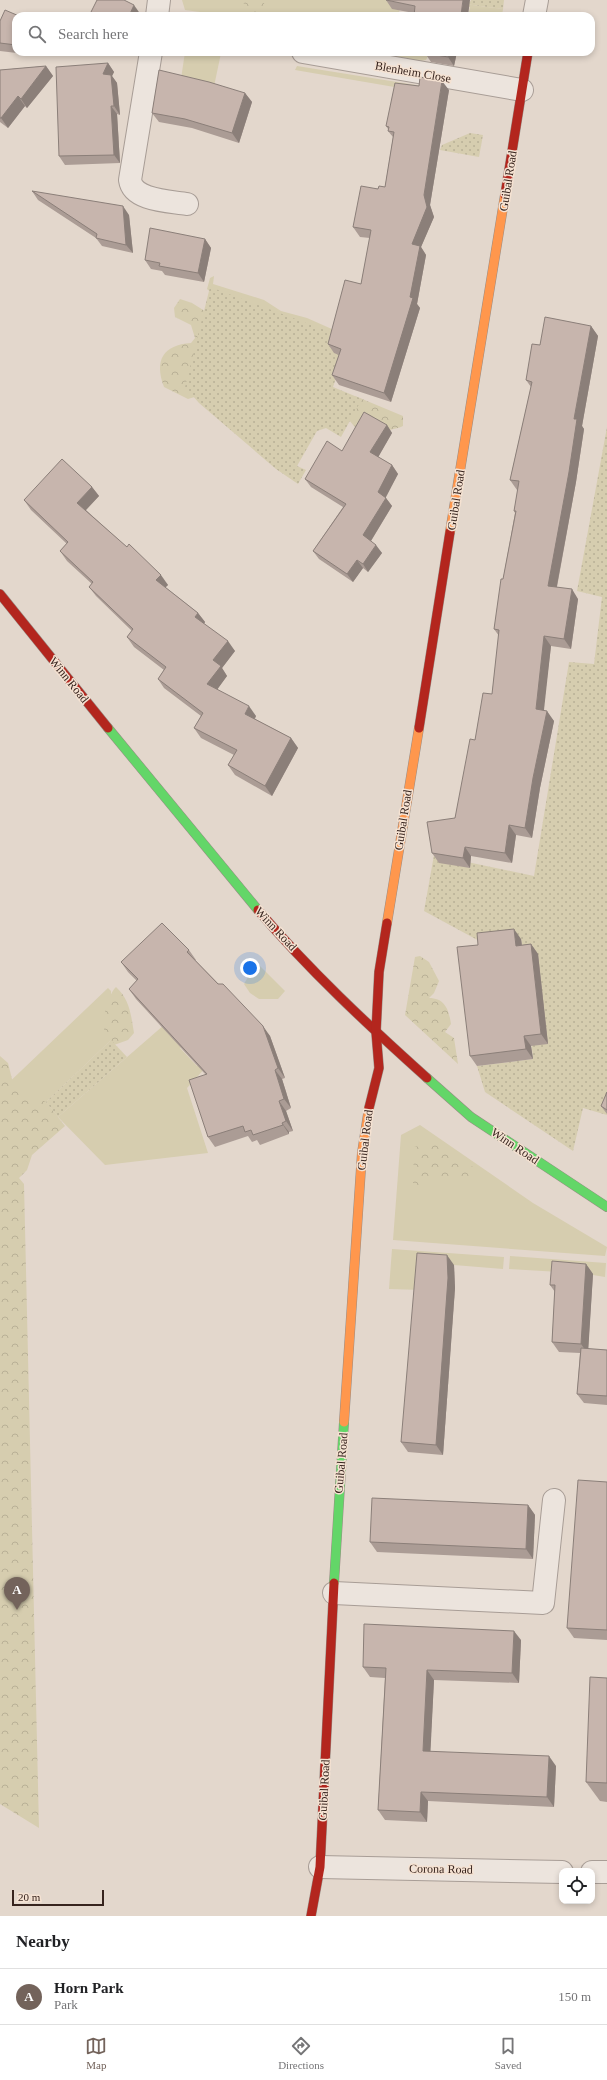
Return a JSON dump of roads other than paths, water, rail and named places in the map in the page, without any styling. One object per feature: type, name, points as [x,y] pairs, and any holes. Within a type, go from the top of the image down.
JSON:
[{"type":"street","points":[[157,12],[158,0]]},
{"type":"street","points":[[535,12],[537,0]]},
{"type":"street","points":[[150,56],[130,180],[131,187],[135,192],[146,197],[187,204]]},
{"type":"street","name":"Blenheim Close","points":[[326,56],[522,90]]},
{"type":"street","name":"Guibal Road","points":[[311,1916],[320,1867],[338,1506],[362,1153],[369,1107],[379,1068],[376,1032],[378,983],[385,927],[527,56]]},
{"type":"street","name":"Winn Road","points":[[0,594],[200,842],[274,929],[376,1032],[471,1117],[607,1207]]},
{"type":"street","points":[[334,1593],[544,1603],[554,1500]]},
{"type":"street","name":"Corona Road","points":[[320,1867],[559,1872]]},
{"type":"street","points":[[595,1872],[607,1872]]},
{"type":"place","name":"Horn Park","points":[[17,1610]]}]
